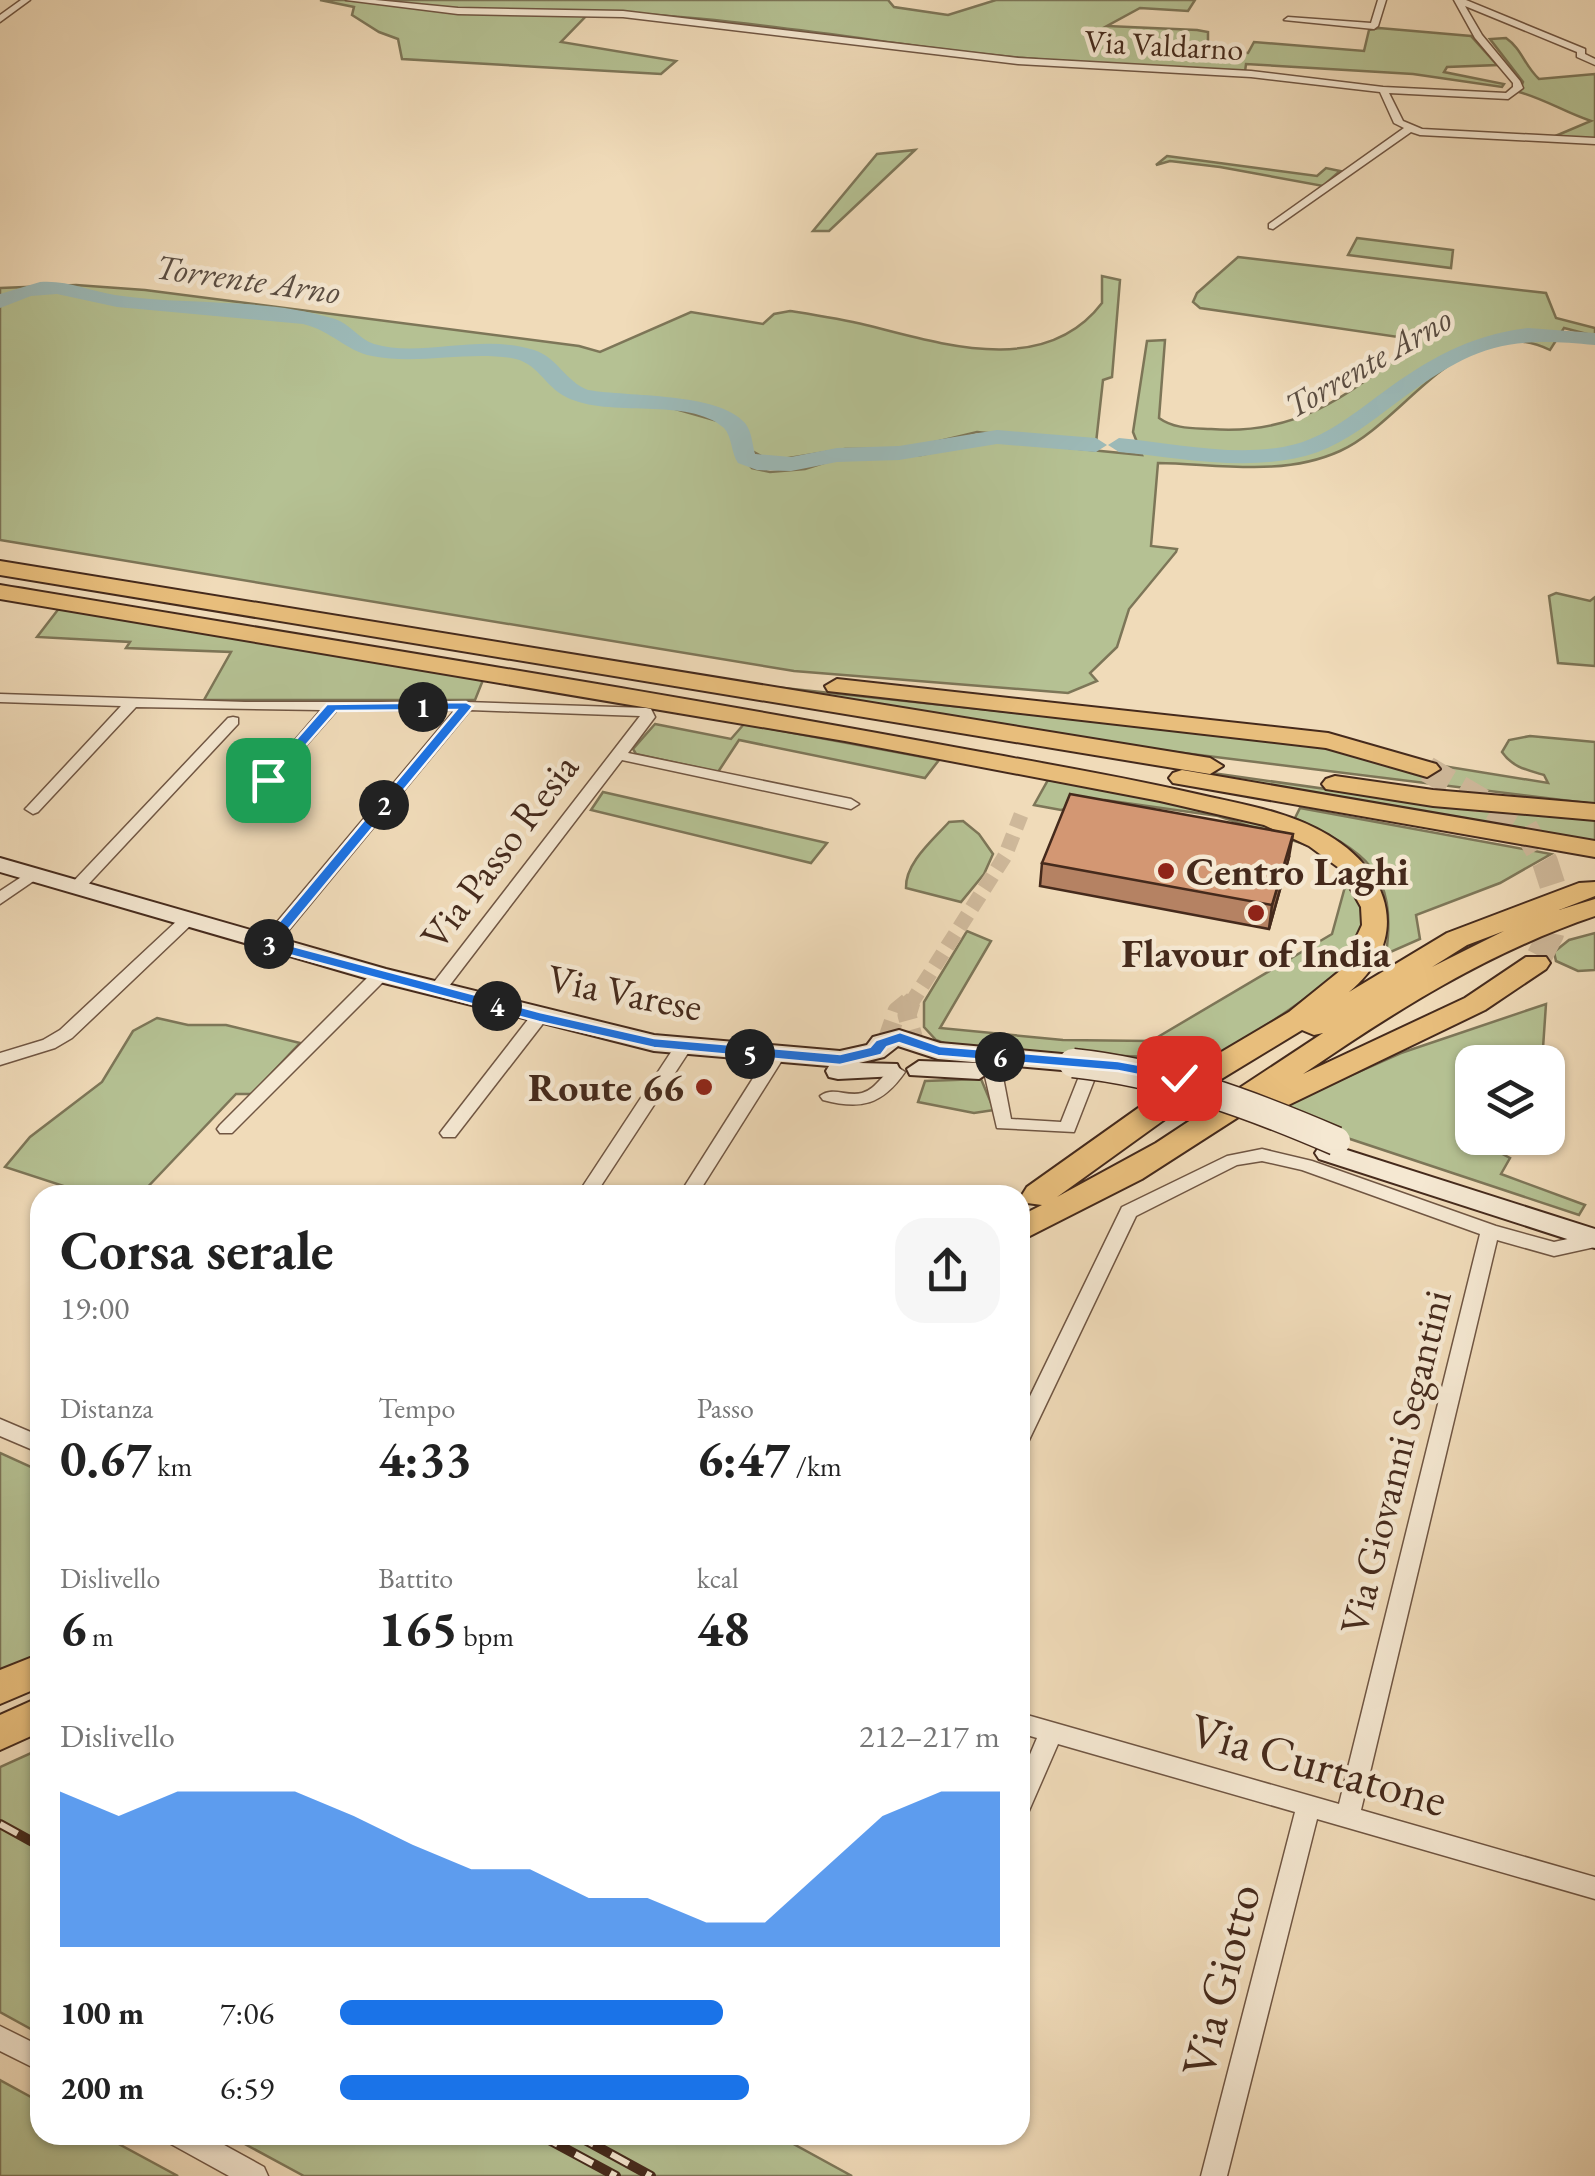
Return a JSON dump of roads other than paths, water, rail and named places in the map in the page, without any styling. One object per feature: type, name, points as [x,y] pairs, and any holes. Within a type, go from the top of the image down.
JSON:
[{"type":"highway","points":[[0,553],[814,683],[1328,741],[1427,769]]},
{"type":"highway","points":[[0,568],[1190,763],[1433,798],[1595,812]]},
{"type":"highway","points":[[0,581],[1595,849]]},
{"type":"highway","points":[[0,592],[845,734],[1160,793],[1273,819],[1318,840],[1350,864],[1375,907],[1376,925],[1352,975],[1299,1019],[1207,1074],[1030,1198]]},
{"type":"highway","points":[[1030,1198],[1457,939],[1583,900]]},
{"type":"highway","points":[[1165,1152],[1404,995],[1583,900]]},
{"type":"highway","points":[[1030,1225],[1165,1152],[1430,1028],[1475,1004],[1536,963]]},
{"type":"highway","points":[[0,1688],[30,1674]]},
{"type":"highway","points":[[0,1733],[30,1719]]},
{"type":"main road","name":"Via Varese","points":[[0,865],[380,975],[539,1017],[684,1047],[775,1056],[798,1068],[901,1062],[1077,1073],[1150,1084],[1595,1239]]},
{"type":"main road","name":"Via Varese","points":[[901,1062],[992,1072],[1077,1073]]},
{"type":"street","points":[[0,18],[26,0]]},
{"type":"street","name":"Via Valdarno","points":[[350,0],[458,11],[622,14],[1018,61],[1252,74],[1383,90],[1499,97],[1514,91],[1517,83],[1478,36],[1458,0]]},
{"type":"street","points":[[1288,20],[1374,26],[1382,0]]},
{"type":"street","points":[[1458,0],[1582,52],[1580,55],[1595,62]]},
{"type":"street","points":[[1383,90],[1399,123],[1409,129],[1595,141]]},
{"type":"street","points":[[1274,226],[1409,129]]},
{"type":"street","points":[[0,698],[332,707],[466,706]]},
{"type":"street","points":[[33,809],[133,702]]},
{"type":"street","points":[[268,944],[466,706]]},
{"type":"street","name":"Via Passo Resia","points":[[437,990],[648,716],[646,712],[466,706]]},
{"type":"street","points":[[268,780],[332,707]]},
{"type":"street","points":[[76,888],[232,721]]},
{"type":"street","name":"Via Passo Resia","points":[[617,755],[851,804]]},
{"type":"street","points":[[0,899],[32,875]]},
{"type":"street","points":[[0,1059],[50,1044],[66,1034],[186,921]]},
{"type":"street","points":[[226,1130],[380,975]]},
{"type":"street","points":[[449,1133],[539,1017]]},
{"type":"street","points":[[593,1185],[684,1047]]},
{"type":"street","points":[[694,1185],[775,1056]]},
{"type":"street","points":[[829,1096],[852,1101],[873,1098],[901,1062]]},
{"type":"street","points":[[992,1072],[1003,1124],[1068,1128],[1077,1073]]},
{"type":"street","points":[[1030,1417],[1129,1212],[1233,1160],[1262,1155],[1294,1162],[1490,1232],[1554,1248],[1595,1239]]},
{"type":"street","name":"Via Giovanni Segantini","points":[[1348,1816],[1490,1232]]},
{"type":"street","points":[[0,1427],[30,1440]]},
{"type":"street","name":"Via Curtatone","points":[[1030,1726],[1595,1888]]},
{"type":"street","points":[[1030,1782],[1051,1732]]},
{"type":"street","name":"Via Giotto","points":[[1214,2176],[1309,1804]]},
{"type":"street","points":[[0,2038],[30,2054]]},
{"type":"street","points":[[198,2145],[255,2176]]},
{"type":"waterway","name":"Torrente Arno","points":[[0,302],[32,290],[66,288],[117,301],[250,310],[303,318],[335,326],[374,350],[488,349],[525,354],[543,363],[567,388],[584,396],[683,407],[720,416],[736,428],[746,458],[757,463],[791,464],[837,455],[899,453],[997,437],[1096,445]]},
{"type":"waterway","name":"Torrente Arno","points":[[1119,445],[1254,456],[1296,451],[1339,433],[1431,369],[1477,344],[1528,335],[1595,339]]},
{"type":"tunnel","points":[[1427,769],[1524,826],[1545,862],[1558,902],[1551,934],[1536,963]]},
{"type":"tunnel","points":[[910,1005],[1005,856],[1021,815]]},
{"type":"tunnel","points":[[905,1005],[912,999]]},
{"type":"tunnel","points":[[887,1040],[897,1011],[908,1002]]},
{"type":"tunnel","points":[[910,1005],[907,1015],[914,1040]]},
{"type":"railway","points":[[0,1824],[30,1840]]},
{"type":"railway","points":[[559,2145],[616,2176]]},
{"type":"railway","points":[[594,2145],[651,2176]]},
{"type":"place","name":"Centro Laghi","points":[[1166,871]]},
{"type":"place","name":"Flavour of India","points":[[1256,913]]},
{"type":"place","name":"Route 66","points":[[704,1087]]}]
